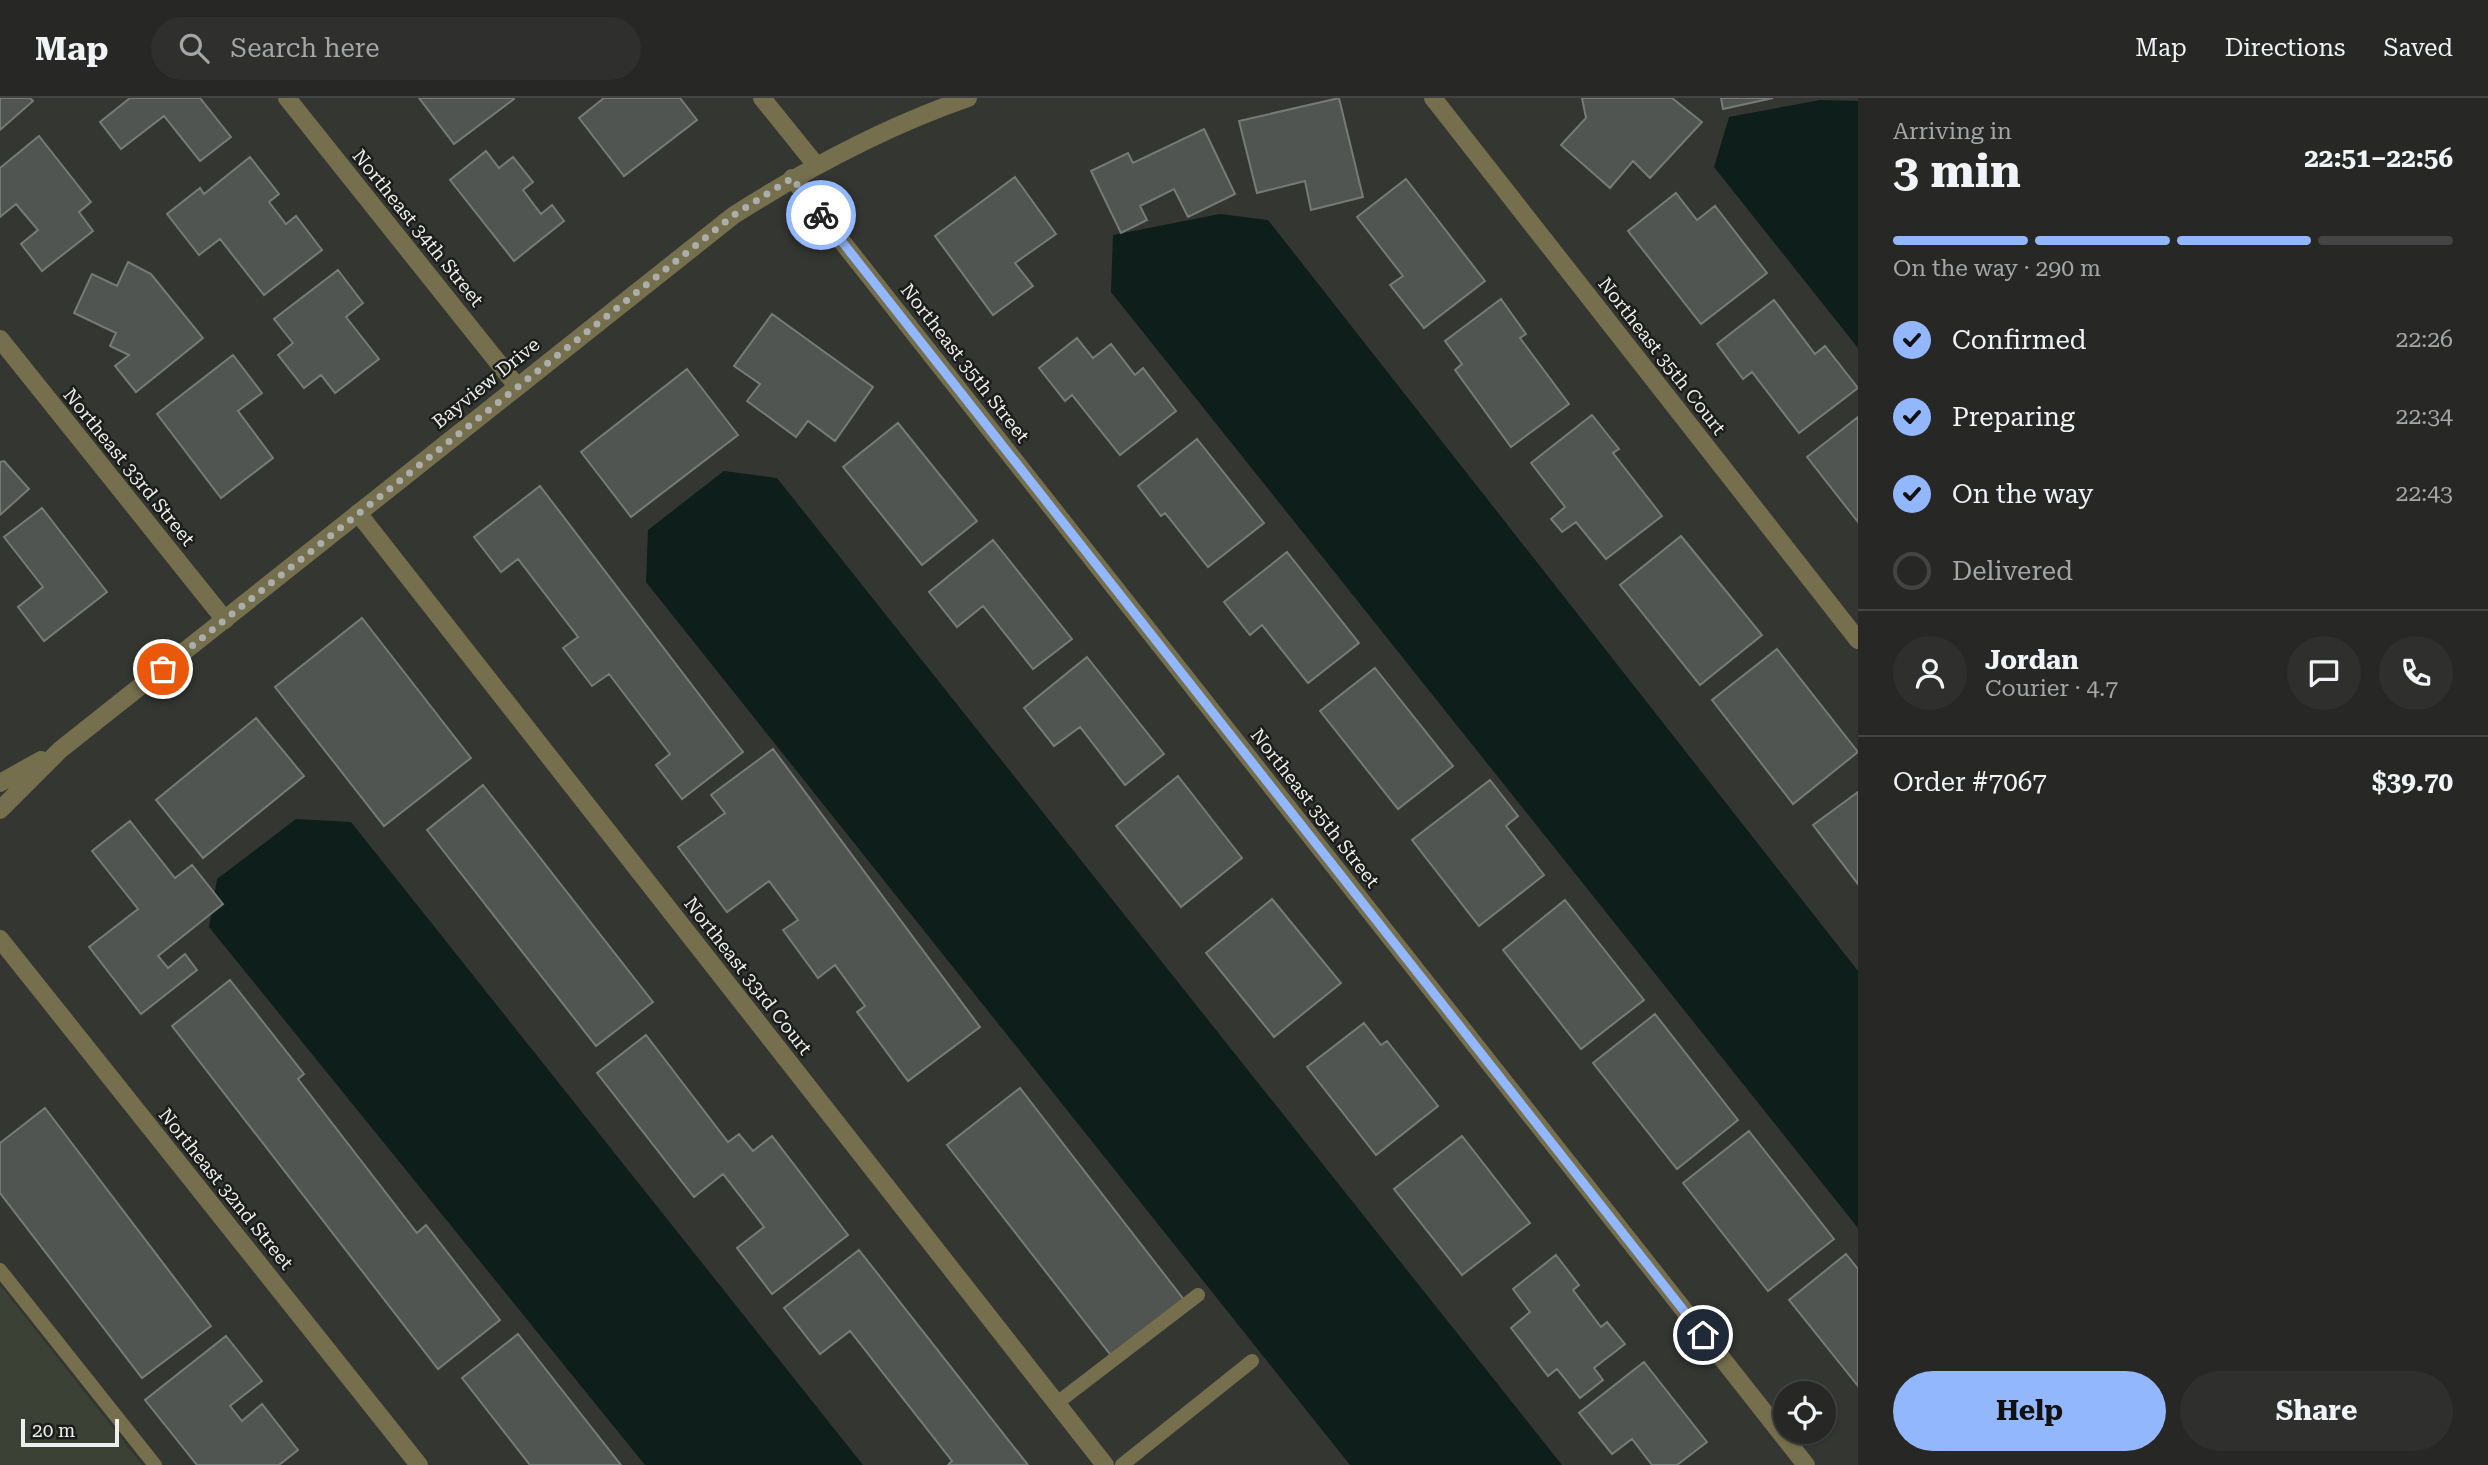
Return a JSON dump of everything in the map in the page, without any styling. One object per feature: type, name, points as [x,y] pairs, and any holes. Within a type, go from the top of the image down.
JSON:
[{"type":"street","name":"Northeast 34th Street","points":[[287,98],[516,385]]},
{"type":"street","points":[[762,98],[816,165]]},
{"type":"street","name":"Bayview Drive","points":[[0,810],[60,750],[516,385],[734,215],[816,165],[913,117],[968,98]]},
{"type":"street","name":"Northeast 35th Court","points":[[1433,98],[1858,640]]},
{"type":"street","name":"Northeast 35th Street","points":[[792,178],[1806,1465]]},
{"type":"street","name":"Northeast 33rd Street","points":[[0,339],[225,620]]},
{"type":"street","name":"Northeast 33rd Court","points":[[358,513],[1105,1465]]},
{"type":"street","name":"Bayview Drive","points":[[0,783],[60,750]]},
{"type":"street","name":"Northeast 32nd Street","points":[[0,939],[419,1465]]},
{"type":"lane","points":[[0,1270],[155,1465]]},
{"type":"lane","points":[[1057,1403],[1198,1295]]},
{"type":"lane","points":[[1122,1465],[1252,1361]]},
{"type":"shaded area","points":[[1820,100],[1858,101],[1858,348],[1714,167],[1729,117]]},
{"type":"shaded area","points":[[1220,214],[1268,220],[1858,971],[1858,1228],[1111,292],[1113,235]]},
{"type":"shaded area","points":[[724,471],[777,478],[1562,1465],[1350,1465],[646,582],[648,530]]},
{"type":"shaded area","points":[[296,819],[351,822],[863,1465],[645,1465],[209,927],[217,879]]},
{"type":"shaded area","points":[[0,1285],[142,1465],[0,1465]]},
{"type":"building","points":[[0,98],[30,98],[33,101],[0,130]]},
{"type":"building","points":[[130,98],[200,98],[231,137],[200,161],[164,116],[121,149],[100,122]]},
{"type":"building","points":[[419,98],[514,98],[514,99],[454,144]]},
{"type":"building","points":[[604,98],[680,98],[697,120],[624,176],[579,118]]},
{"type":"building","points":[[1339,98],[1363,197],[1311,210],[1305,181],[1257,193],[1239,121]]},
{"type":"building","points":[[1582,98],[1672,98],[1702,122],[1650,178],[1633,161],[1610,188],[1561,145],[1586,118]]},
{"type":"building","points":[[1721,98],[1773,98],[1723,109]]},
{"type":"building","points":[[1204,129],[1235,194],[1188,217],[1174,189],[1140,206],[1147,220],[1121,233],[1091,171],[1128,153],[1133,163]]},
{"type":"building","points":[[39,136],[91,202],[79,212],[93,231],[42,271],[21,244],[38,230],[16,204],[0,217],[0,168]]},
{"type":"building","points":[[486,151],[499,168],[513,157],[533,182],[523,190],[541,214],[552,205],[564,221],[514,261],[450,180]]},
{"type":"building","points":[[250,157],[279,194],[269,202],[286,224],[296,216],[322,250],[264,295],[220,239],[199,255],[167,214],[200,188],[204,194]]},
{"type":"building","points":[[1015,177],[1056,234],[1015,263],[1033,286],[993,315],[935,236]]},
{"type":"building","points":[[1406,179],[1485,281],[1424,328],[1390,285],[1403,276],[1357,217]]},
{"type":"building","points":[[1676,193],[1697,220],[1715,206],[1767,273],[1701,324],[1628,231]]},
{"type":"building","points":[[128,262],[151,274],[203,338],[136,392],[115,366],[129,355],[110,346],[116,333],[74,313],[92,274],[117,286]]},
{"type":"building","points":[[338,270],[363,303],[346,317],[379,359],[335,393],[321,375],[304,388],[278,355],[293,343],[274,319]]},
{"type":"building","points":[[1501,299],[1526,334],[1520,338],[1569,404],[1511,447],[1455,370],[1462,364],[1445,341]]},
{"type":"building","points":[[1774,300],[1815,354],[1825,346],[1858,388],[1799,433],[1752,372],[1743,379],[1717,344]]},
{"type":"building","points":[[772,314],[873,387],[835,441],[808,421],[796,437],[747,401],[760,384],[734,366]]},
{"type":"building","points":[[1077,338],[1093,358],[1111,344],[1135,375],[1143,368],[1176,411],[1120,455],[1072,395],[1065,401],[1039,368]]},
{"type":"building","points":[[233,355],[262,393],[238,411],[273,458],[221,498],[157,414]]},
{"type":"building","points":[[687,369],[738,435],[631,517],[581,452]]},
{"type":"building","points":[[1592,415],[1619,449],[1613,453],[1662,516],[1606,559],[1576,522],[1562,532],[1551,519],[1565,507],[1531,463]]},
{"type":"building","points":[[1858,417],[1858,522],[1807,457]]},
{"type":"building","points":[[898,423],[977,521],[922,565],[843,467]]},
{"type":"building","points":[[1197,439],[1264,523],[1208,567],[1165,513],[1161,516],[1138,486]]},
{"type":"building","points":[[4,461],[29,489],[0,515],[0,462]]},
{"type":"building","points":[[540,486],[743,752],[682,799],[656,765],[670,754],[609,674],[592,686],[563,648],[578,637],[518,559],[501,572],[474,537]]},
{"type":"building","points":[[42,508],[107,592],[44,641],[18,607],[43,587],[4,537]]},
{"type":"building","points":[[1681,536],[1762,635],[1700,685],[1620,585]]},
{"type":"building","points":[[993,540],[1072,639],[1033,669],[983,606],[957,627],[929,592]]},
{"type":"building","points":[[1287,552],[1359,643],[1308,683],[1262,625],[1250,635],[1224,602]]},
{"type":"building","points":[[362,618],[471,758],[384,826],[275,687]]},
{"type":"building","points":[[1777,649],[1858,752],[1793,804],[1712,700]]},
{"type":"building","points":[[1087,657],[1164,754],[1125,785],[1080,727],[1054,746],[1024,708]]},
{"type":"building","points":[[1375,668],[1453,766],[1398,809],[1320,711]]},
{"type":"building","points":[[256,718],[304,776],[203,858],[156,800]]},
{"type":"building","points":[[773,749],[980,1027],[908,1081],[857,1012],[865,1006],[835,965],[818,978],[783,930],[798,920],[769,881],[727,912],[678,847],[725,813],[711,795]]},
{"type":"building","points":[[1178,776],[1242,858],[1181,907],[1116,826]]},
{"type":"building","points":[[1490,780],[1518,816],[1506,826],[1544,875],[1479,926],[1412,840]]},
{"type":"building","points":[[483,785],[653,1002],[596,1046],[427,830]]},
{"type":"building","points":[[1858,792],[1858,884],[1813,825]]},
{"type":"building","points":[[130,821],[175,878],[192,865],[223,904],[158,956],[168,968],[185,954],[197,970],[141,1014],[89,947],[138,909],[92,851]]},
{"type":"building","points":[[1272,899],[1341,983],[1274,1037],[1206,953]]},
{"type":"building","points":[[1565,900],[1644,1000],[1581,1049],[1503,950]]},
{"type":"building","points":[[230,980],[304,1074],[298,1079],[417,1233],[426,1225],[500,1320],[438,1369],[172,1026]]},
{"type":"building","points":[[1655,1014],[1738,1120],[1677,1169],[1593,1063]]},
{"type":"building","points":[[1364,1023],[1381,1045],[1387,1041],[1438,1106],[1376,1155],[1307,1067]]},
{"type":"building","points":[[646,1035],[728,1142],[739,1134],[753,1151],[772,1136],[848,1235],[772,1294],[737,1248],[764,1227],[723,1174],[694,1197],[597,1073]]},
{"type":"building","points":[[1020,1088],[1185,1301],[1113,1358],[947,1145]]},
{"type":"building","points":[[45,1108],[211,1326],[142,1378],[0,1193],[0,1143]]},
{"type":"building","points":[[1749,1131],[1834,1239],[1768,1291],[1683,1183]]},
{"type":"building","points":[[1462,1136],[1530,1223],[1462,1275],[1394,1189]]},
{"type":"building","points":[[859,1250],[1028,1465],[948,1465],[952,1461],[850,1331],[820,1354],[784,1308]]},
{"type":"building","points":[[1846,1254],[1858,1269],[1858,1386],[1789,1300]]},
{"type":"building","points":[[1556,1255],[1579,1285],[1573,1290],[1601,1327],[1607,1322],[1625,1344],[1594,1368],[1603,1380],[1580,1398],[1557,1369],[1548,1376],[1511,1328],[1530,1312],[1513,1289]]},
{"type":"building","points":[[518,1334],[621,1465],[530,1465],[462,1378]]},
{"type":"building","points":[[226,1336],[262,1381],[230,1406],[242,1421],[262,1404],[298,1450],[279,1465],[197,1465],[145,1400]]},
{"type":"building","points":[[1644,1362],[1707,1442],[1677,1465],[1652,1465],[1632,1439],[1612,1454],[1579,1413]]},
{"type":"way so far","points":[[163,669],[516,385],[734,215],[792,178],[821,215]]},
{"type":"route","points":[[821,215],[1703,1335]]}]
